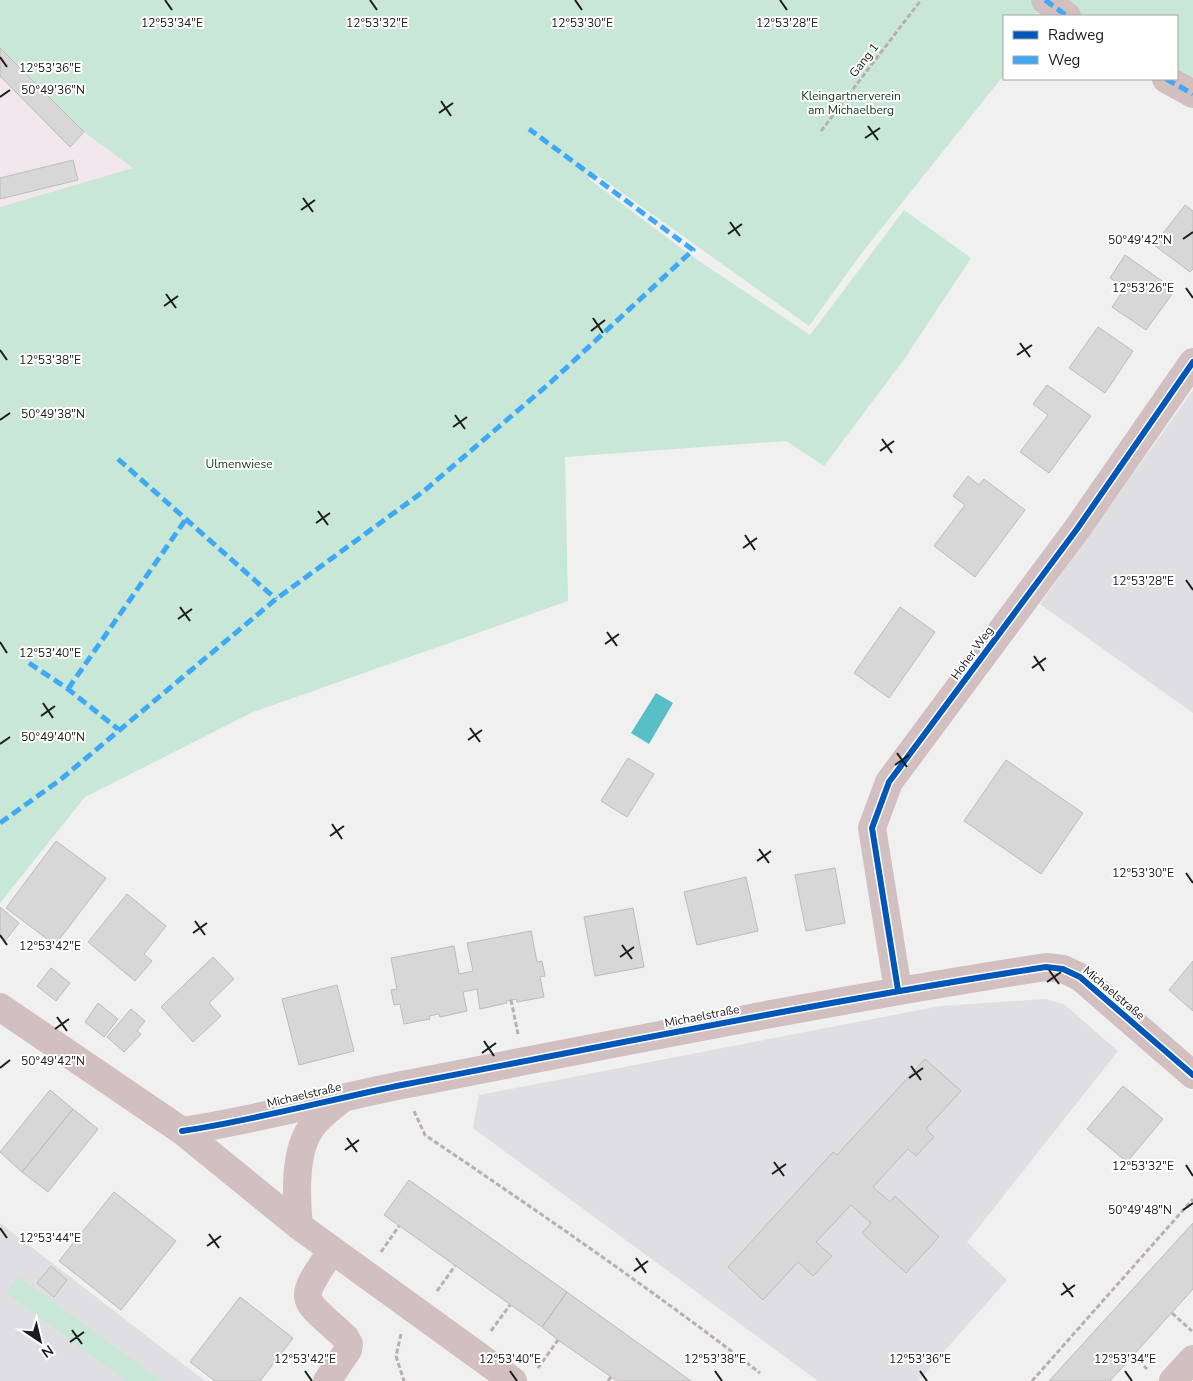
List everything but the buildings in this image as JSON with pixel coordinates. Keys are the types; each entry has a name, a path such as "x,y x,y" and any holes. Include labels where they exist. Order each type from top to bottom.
{"street":[{"path":"1045,0 1066,15"},
{"path":"1168,80 1193,94"},
{"name":"Hoher Weg","path":"898,990 872,828 888,782 1077,529 1193,362"},
{"name":"Michaelstraße","path":"182,1131 226,1124 403,1085 898,990 1046,967 1064,969 1080,977 1193,1075"},
{"path":"0,1007 182,1131 299,1226 420,1314 524,1378"},
{"name":"Michaelstraße","path":"299,1226 296,1179 310,1129 324,1113 344,1097"},
{"path":"327,1381 348,1350 349,1344 310,1305 306,1296 309,1286 332,1250"},
{"path":"1173,1381 1193,1359"}],"path":[{"path":"511,1000 524,1062"},
{"path":"403,1085 425,1135 579,1239 760,1373"},
{"path":"1032,1381 1193,1199"},
{"path":"1172,1313 1193,1332"},
{"path":"404,1381 396,1356 400,1336 420,1314"},
{"path":"524,1378 558,1340"},
{"path":"608,1381 611,1377"}],"shaded area":[{"path":"0,21 134,168 0,207"},
{"path":"1193,390 1193,713 1040,604"},
{"path":"1046,999 1065,1005 1118,1051 967,1242 1007,1280 918,1381 818,1381 473,1128 479,1095 940,1006"},
{"path":"0,1223 4,1226 205,1381 0,1381"}],"green space":[{"name":"Ulmenwiese","path":"0,0 1033,0 1041,6 1042,15 1003,15 1003,76 861,254 809,326 596,174 589,179 693,257 810,335 904,210 971,258 905,358 824,466 786,441 565,457 568,601 253,712 85,797 0,903 0,207 133,168 84,132 0,48"},
{"path":"1061,0 1193,0 1193,85 1178,78 1178,15 1081,15"},
{"path":"18,1276 162,1381 126,1381 6,1293"}],"water":[{"path":"656,693 673,703 649,744 631,733"}],"marked path":[{"path":"1045,0 1066,15"},
{"path":"1168,80 1193,94"},
{"path":"0,823 60,780 276,599 424,491 551,382 693,250 529,129"},
{"path":"118,459 276,599"},
{"path":"68,689 186,519"},
{"path":"29,663 68,689 118,729"}],"cycle path":[{"path":"898,990 872,828 889,782 1077,529 1193,362"},
{"path":"182,1131 238,1121 407,1084 726,1022 1046,967 1063,969 1080,977 1193,1075"}],"park label":[{"name":"Kleingartnerverein am Michaelberg","path":"851,103"}]}
